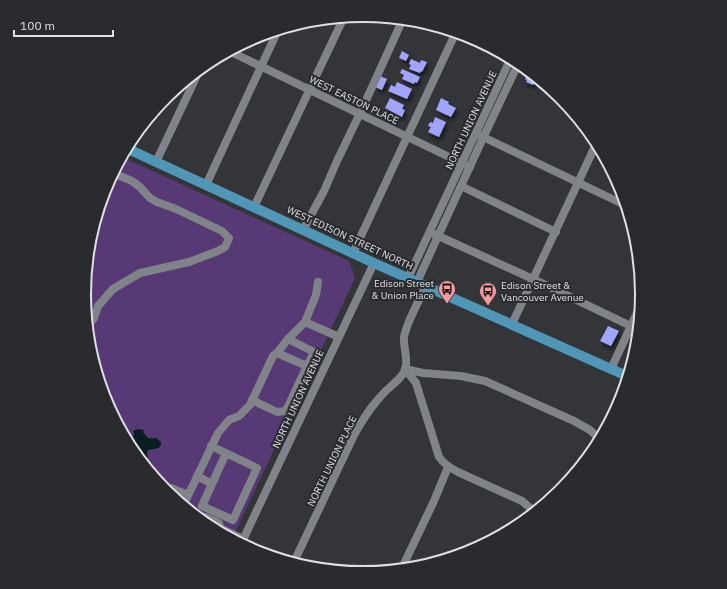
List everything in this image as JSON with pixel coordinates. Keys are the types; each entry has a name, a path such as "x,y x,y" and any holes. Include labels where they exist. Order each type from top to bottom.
{"main road":[{"name":"WEST EDISON STREET NORTH","path":"132,151 374,263 624,375"}],"street":[{"path":"254,207 341,23"},
{"path":"304,230 324,191 401,24"},
{"path":"206,185 275,36"},
{"path":"353,253 454,37"},
{"name":"WEST EASTON PLACE","path":"236,54 466,165"},
{"name":"NORTH UNION AVENUE","path":"480,136 509,64"},
{"name":"NORTH UNION AVENUE","path":"417,282 430,231 516,68"},
{"path":"156,162 194,81"},
{"path":"480,136 620,203"},
{"path":"512,324 594,149"},
{"name":"NORTH UNION AVENUE","path":"417,282 461,186 466,165"},
{"path":"92,320 98,306 113,289 140,272 189,262 218,251 225,247 229,238 222,231 176,209 157,202 150,198 140,187 118,176"},
{"path":"461,186 556,232"},
{"path":"430,231 634,327"},
{"name":"NORTH UNION AVENUE","path":"243,539 374,263"},
{"path":"186,500 218,433 229,420 239,416 250,405 273,356 305,322 316,295 318,282"},
{"path":"417,282 404,345 406,357 405,369 416,383 439,457 448,467 522,500 530,510"},
{"path":"611,369 635,318"},
{"path":"305,322 339,337"},
{"path":"252,400 277,412 286,411 314,352 288,339"},
{"path":"277,353 307,366"},
{"path":"405,369 424,373 461,376 485,381 574,421 590,430 596,436"},
{"name":"NORTH UNION PLACE","path":"296,559 361,422 368,411 387,389 402,375 405,369"},
{"path":"211,446 226,453 257,468 233,520 202,506 226,453"},
{"path":"404,564 434,501 448,467"},
{"path":"197,476 212,484"},
{"path":"173,489 188,495"},
{"path":"208,518 219,523 220,526"}],"shaded area":[{"path":"127,159 349,261 355,278 234,534 198,511 171,487 147,460 119,415 105,382 93,330 91,294 93,259 105,207 119,174"},
{"path":"138,429 144,430 143,432 148,438 156,438 161,442 159,448 148,450 147,461 132,437 134,433 133,431"}],"building":[{"path":"402,51 409,55 406,61 399,58"},
{"path":"411,59 420,63 421,60 427,62 422,72 421,71 420,73 409,69"},
{"path":"402,69 420,77 417,83 415,82 414,84 402,79 404,75 400,73"},
{"path":"380,76 387,79 382,90 375,87"},
{"path":"526,76 535,83 533,85 526,82 527,80 525,79"},
{"path":"397,82 412,89 407,99 388,91 391,85 395,87"},
{"path":"390,98 404,105 402,109 405,110 402,117 385,108"},
{"path":"441,98 456,108 451,117 436,110"},
{"path":"435,117 446,122 439,137 428,132 431,127 428,126 430,122 433,123"},
{"path":"608,326 619,331 611,346 600,341"}],"place":[{"name":"Edison Street & Union Place","path":"447,304"},
{"name":"Edison Street & Vancouver Avenue","path":"488,306"}]}
